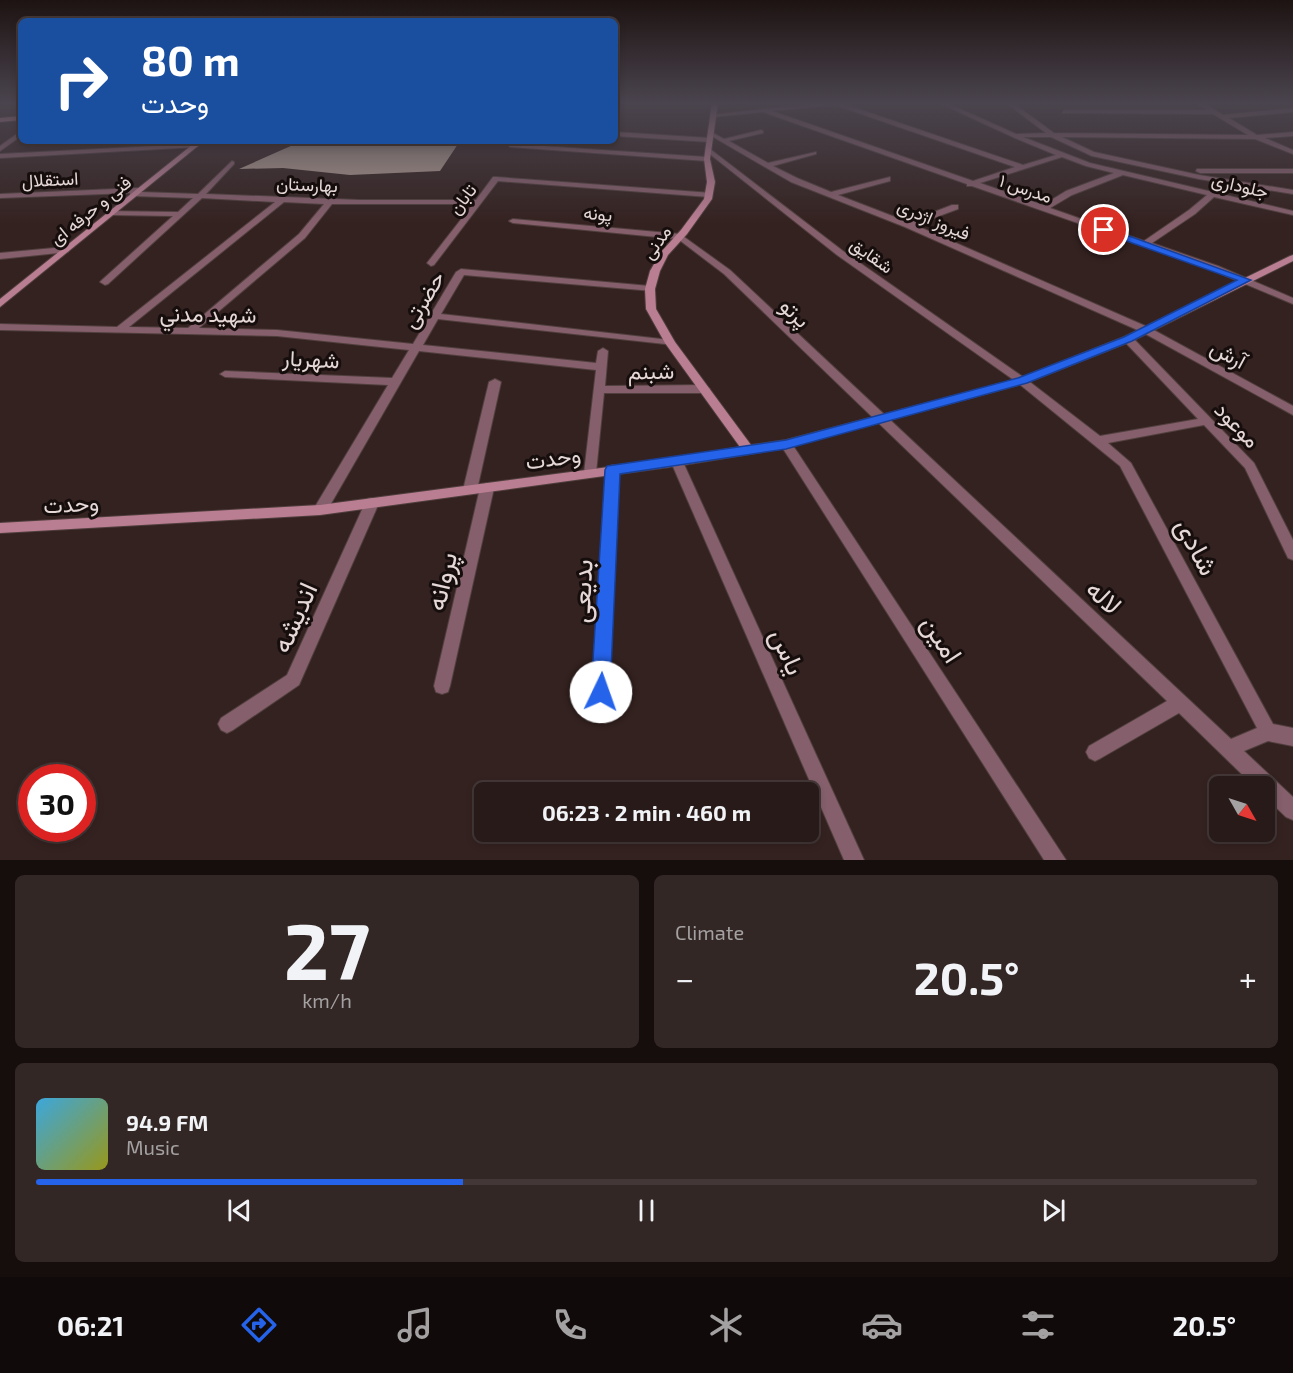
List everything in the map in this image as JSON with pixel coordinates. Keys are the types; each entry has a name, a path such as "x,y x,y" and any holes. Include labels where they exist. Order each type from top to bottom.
{"street":[{"path":"687,143 709,146"},
{"name":"فیروز اژدری","path":"709,146 717,143"},
{"name":"فیروز اژدری","path":"727,143 794,180 908,225 1146,330"},
{"name":"مدرس ۱","path":"856,143 1246,280 1293,301"},
{"path":"952,143 1021,167"},
{"name":"جلوداری","path":"1032,143 1088,165 1293,213"},
{"path":"1069,143 1092,154 1172,171 1293,192"},
{"path":"1271,143 1293,152"},
{"path":"0,156 198,144"},
{"name":"فنی و حرفه ای","path":"0,304 135,192 198,144"},
{"path":"512,146 709,146"},
{"path":"709,146 711,182 709,195"},
{"name":"شقایق","path":"709,146 840,253 1022,381"},
{"path":"767,165 814,153"},
{"path":"970,184 1062,155"},
{"path":"105,282 201,195 232,163"},
{"path":"1172,171 1293,171"},
{"path":"1042,209 1069,194 1122,173"},
{"name":"تابان","path":"431,263 496,179 709,195"},
{"path":"831,194 886,179"},
{"name":"بهارستان","path":"135,192 394,203 480,202"},
{"name":"استقلال","path":"0,196 135,192"},
{"path":"1145,244 1192,212 1213,194"},
{"name":"مدنی","path":"709,195 680,237 664,254 654,271 650,289 651,309 670,343 748,450"},
{"path":"118,331 283,198"},
{"path":"189,332 302,236 331,200"},
{"path":"908,225 955,207"},
{"path":"110,213 179,214"},
{"name":"پونه","path":"513,221 680,237"},
{"name":"پرتو","path":"680,237 727,272 881,420"},
{"path":"0,256 65,250"},
{"name":"وحدت","path":"0,528 320,510 677,462 786,444 1022,381 1128,339 1293,258"},
{"name":"حضرتی","path":"320,510 461,272 650,289"},
{"path":"434,316 670,343"},
{"name":"شهيد مدني","path":"0,327 278,333 601,367"},
{"name":"آرش","path":"1146,330 1293,411"},
{"name":"موعود","path":"1128,339 1250,466 1293,554"},
{"path":"590,473 603,351"},
{"name":"شهریار","path":"225,374 395,382"},
{"name":"شادی","path":"1022,381 1125,463 1268,732"},
{"path":"470,490 495,382"},
{"name":"شبنم","path":"598,390 704,389"},
{"name":"لاله","path":"881,420 1293,810"},
{"path":"1097,441 1206,421"},
{"name":"امین","path":"786,444 1056,860"},
{"name":"یاس","path":"677,462 854,860"},
{"name":"بدیعی","path":"599,714 612,470"},
{"name":"پروانه","path":"442,686 487,488"},
{"name":"اندیشه","path":"227,724 293,680 372,503"},
{"path":"1095,752 1180,703"},
{"path":"1229,749 1268,732 1293,737"}],"building":[{"path":"295,144 458,144 440,171 350,175 283,168 239,169"}],"route":[{"path":"601,692 612,470 786,444 1022,381 1128,339 1246,280 1104,230"}]}
